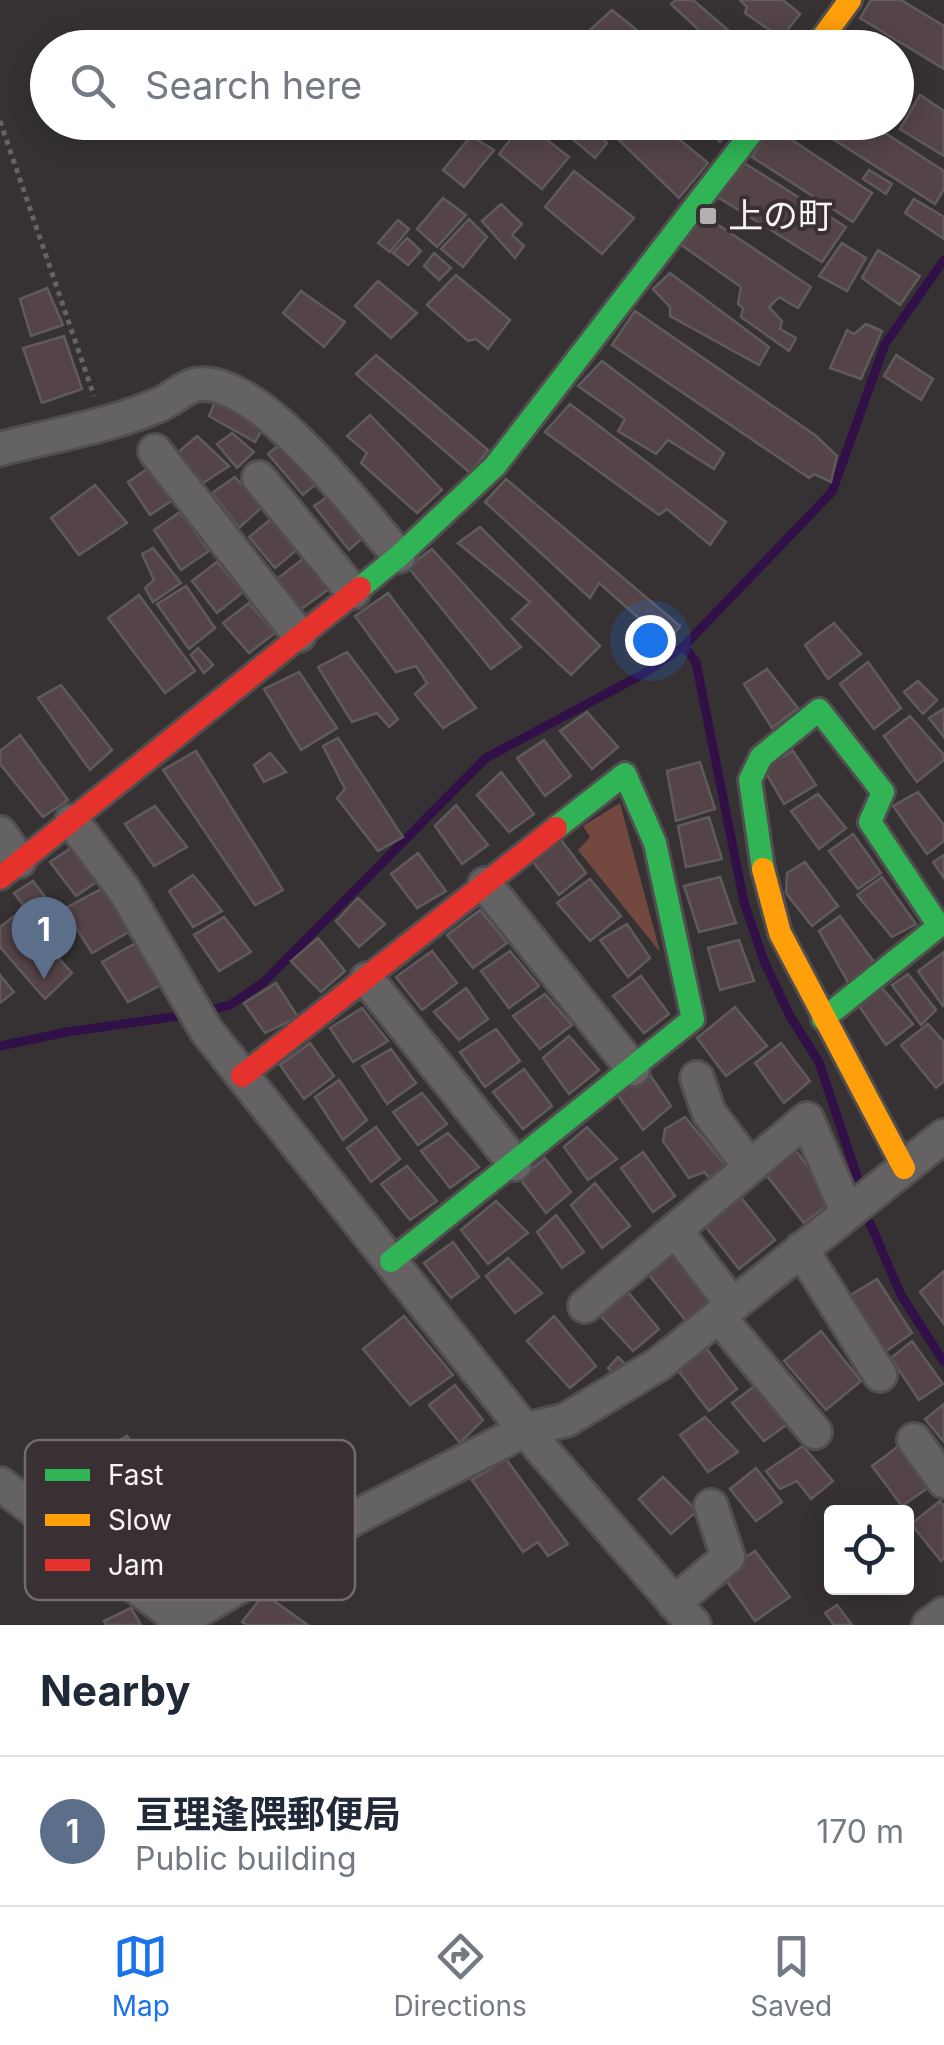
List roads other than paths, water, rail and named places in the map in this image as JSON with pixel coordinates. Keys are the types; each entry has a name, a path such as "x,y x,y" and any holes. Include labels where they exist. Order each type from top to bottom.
{"street":[{"path":"828,30 850,0"},
{"path":"0,833 10,870 399,556 495,466 746,140"},
{"path":"0,449 161,404 195,385 224,388 260,406 290,432 399,556"},
{"path":"155,451 298,635"},
{"path":"258,478 353,592"},
{"path":"824,1019 939,926 870,822 883,792 819,710 761,757 750,780 764,876 780,934 824,1019 904,1168"},
{"path":"242,1076 624,774 655,842 693,1019 391,1261"},
{"path":"72,821 124,890 206,1030 525,1430 684,1614 728,1557 711,1506"},
{"path":"484,884 633,1069"},
{"path":"367,979 514,1164"},
{"path":"696,1078 709,1113 750,1167"},
{"path":"585,1306 807,1120 847,1212"},
{"path":"355,1517 525,1430 566,1420 660,1364 944,1136"},
{"path":"675,1230 725,1310 814,1432"},
{"path":"801,1249 880,1374"},
{"path":"914,1440 944,1481"},
{"path":"0,1484 25,1503"},
{"path":"150,1600 181,1624 220,1600"},
{"path":"929,1625 944,1614"}],"waterway":[{"path":"684,646 832,492 885,344 944,260"},
{"path":"210,1010 230,1005 264,982 486,758 643,674 684,646 696,662 744,902 764,961 790,1016 819,1062 858,1179"},
{"path":"0,1046 179,1016"},
{"path":"870,1223 901,1295 944,1362"}],"place":[{"name":"上の町","path":"708,216"},
{"name":"亘理逢隈郵便局","path":"44,979"}]}
